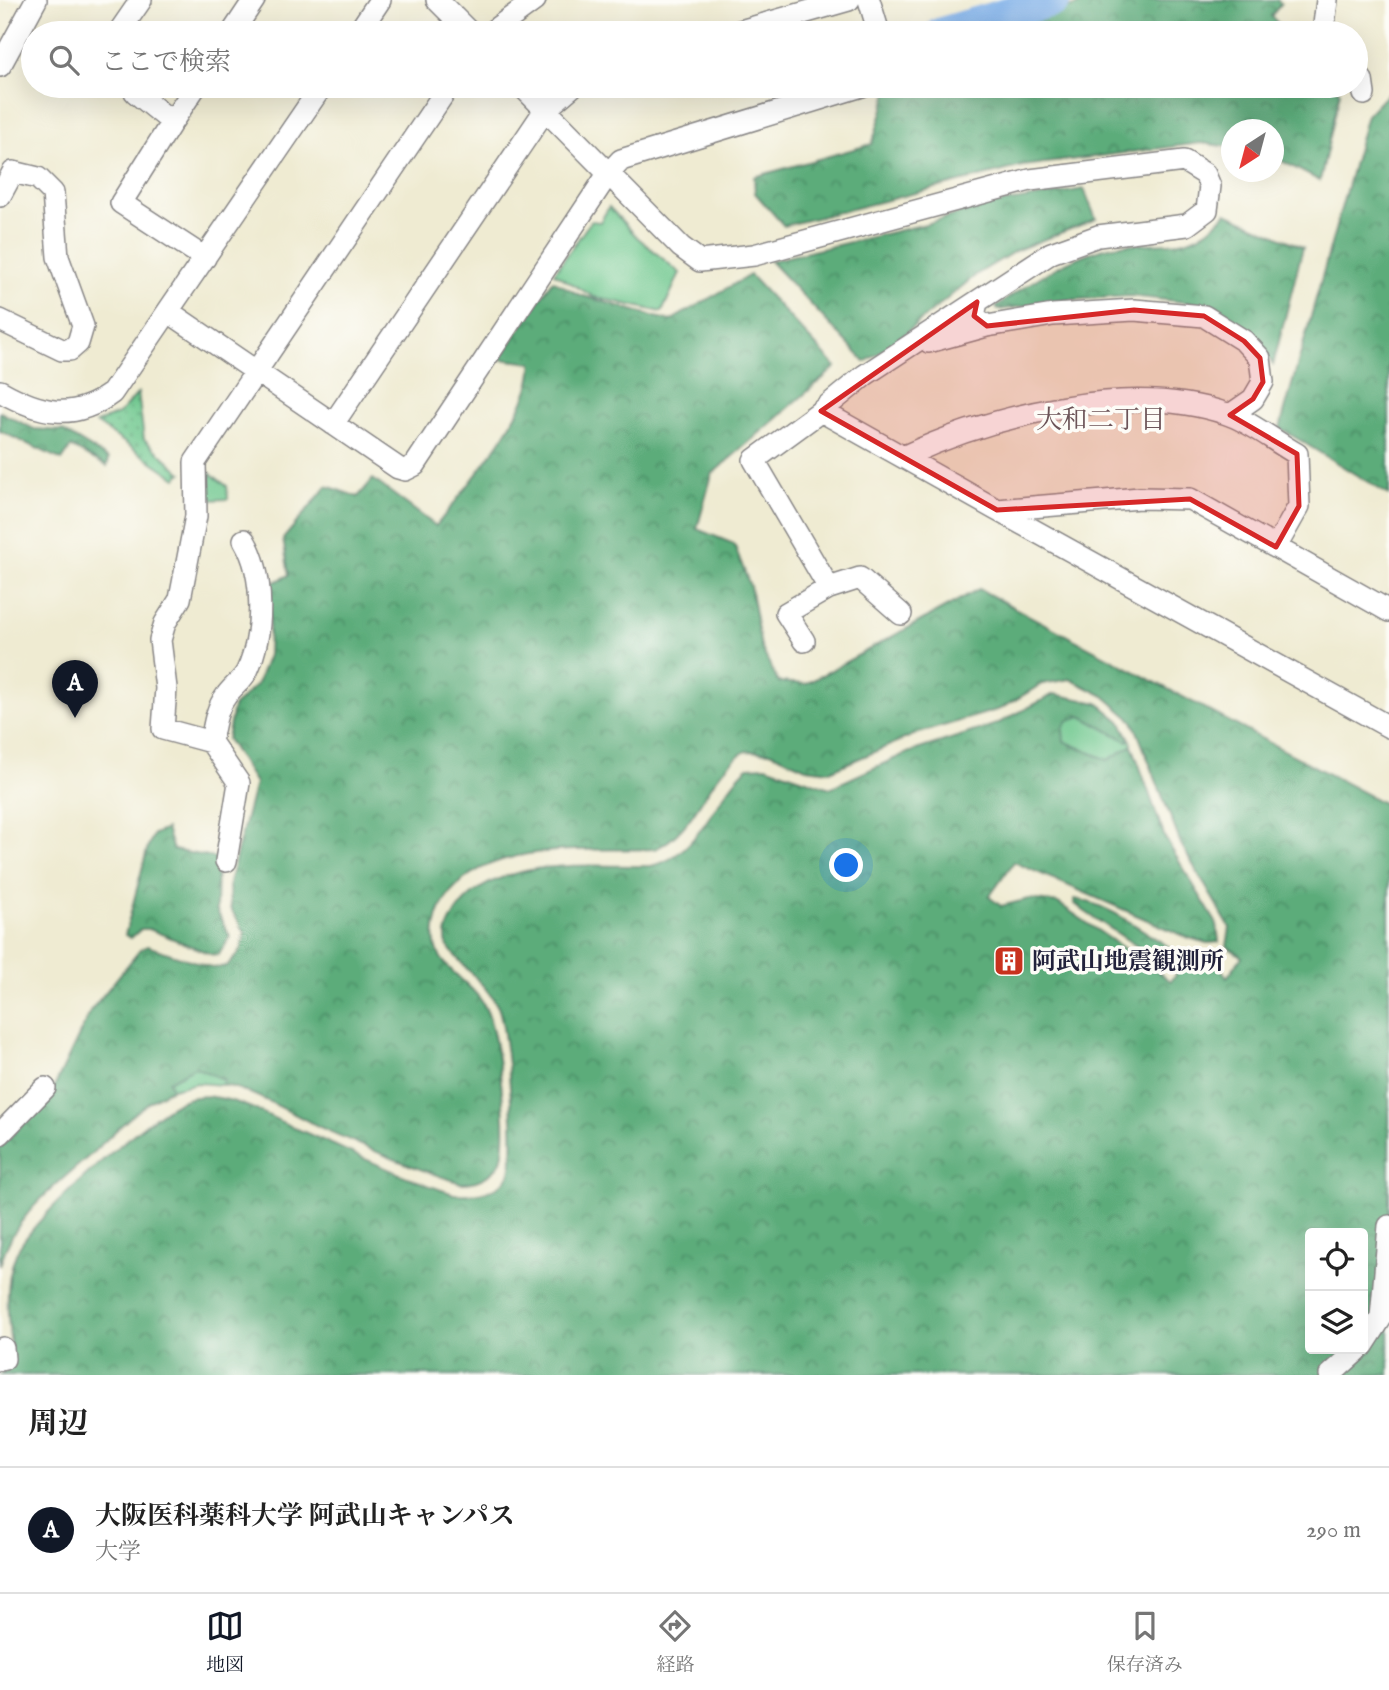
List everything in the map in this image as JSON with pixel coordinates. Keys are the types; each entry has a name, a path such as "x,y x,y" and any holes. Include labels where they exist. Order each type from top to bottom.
{"street":[{"path":"25,21 36,0"},
{"path":"127,21 141,0"},
{"path":"240,21 254,0"},
{"path":"366,21 380,0"},
{"path":"437,0 458,21"},
{"path":"506,21 535,0"},
{"path":"775,21 849,0"},
{"path":"869,0 875,21"},
{"path":"1324,21 1327,0"},
{"path":"0,66 21,28"},
{"path":"142,98 172,122"},
{"path":"188,98 121,203 205,258"},
{"path":"0,391 26,405 48,412 70,412 97,404 118,387 314,98"},
{"path":"226,861 239,783 211,741 163,729 166,688 160,640 165,623 180,599 183,587 196,516 195,462 441,98"},
{"path":"534,98 681,247 700,261 754,255 1030,180 1184,161 1205,174 1211,198 1198,220 1187,225 1098,236 1051,253 865,375 754,460 829,588"},
{"path":"333,424 545,110 559,98"},
{"path":"169,312 398,468 405,470 415,465 608,174 621,160 822,98"},
{"path":"0,196 13,172 38,178 53,193 58,257 83,326 82,335 70,350 62,350 0,320"},
{"path":"976,302 974,316 987,326"},
{"path":"894,356 947,335 1053,315 1134,310 1204,316 1244,341 1260,358 1271,380 1253,399 1230,415"},
{"path":"905,456 949,435 1049,409 1106,403 1164,402 1230,415 1297,454 1299,506 1276,547"},
{"path":"821,411 1389,727"},
{"path":"997,510 1140,498 1191,499 1389,611"},
{"path":"211,741 221,703 243,677 255,645 258,606 256,568 244,540"},
{"path":"804,641 786,613 829,588 860,579 901,614"},
{"path":"0,1134 45,1088"},
{"path":"1368,1337 1381,1318 1389,1226"},
{"path":"1330,1375 1353,1354"}],"highlighted area":[{"path":"977,302 974,316 987,326 1134,310 1204,316 1244,341 1260,358 1263,382 1253,399 1230,415 1297,454 1299,506 1276,547 1190,499 997,510 821,411"}],"green space":[{"path":"1093,0 1277,0 1281,4 1271,16 1276,21 1026,21"},
{"path":"1389,92 1389,495 1280,428 1367,115"},
{"path":"886,98 1339,98 1320,181 1284,162 1284,119 1221,119 1221,146 1201,143 1023,166 784,226 755,193 754,177 872,144"},
{"path":"1084,189 1096,219 1017,250 977,274 890,346 865,362 770,261 926,224 983,206"},
{"path":"609,207 637,237 680,273 662,312 594,297 554,273 591,221 600,222"},
{"path":"1226,213 1303,247 1273,365 1254,333 1201,304 1130,296 1067,300 998,310 996,307 1046,274 1086,254 1119,245 1182,242 1211,228"},
{"path":"750,275 836,367 712,474 697,529 734,544 750,586 761,647 778,682 806,684 979,589 1389,806 1389,1375 1,1375 13,1364 8,1309 9,1281 16,1254 26,1238 89,1172 115,1149 181,1101 204,1096 235,1102 395,1172 454,1194 484,1192 503,1183 511,1166 512,1146 505,1040 498,1007 493,998 447,945 447,930 454,915 471,895 492,882 517,873 572,866 651,866 668,860 682,851 694,838 736,779 748,767 766,766 830,788 907,753 997,724 1054,694 1098,703 1120,721 1130,739 1127,741 1078,716 1071,745 1108,760 1132,745 1165,838 1217,924 1219,942 1208,943 1189,938 1014,862 989,897 1001,906 1029,899 1058,903 1171,981 1177,973 1084,911 1074,903 1074,899 1093,903 1112,912 1188,958 1205,965 1220,967 1227,977 1242,957 1227,946 1230,928 1181,844 1133,721 1104,696 1070,679 1042,684 1000,709 916,734 830,771 806,768 770,752 746,751 721,773 682,828 670,840 655,849 568,850 507,859 480,869 458,885 441,907 435,927 436,948 446,965 481,1000 495,1040 504,1130 501,1161 489,1174 478,1180 461,1183 373,1150 236,1088 200,1082 182,1085 156,1097 132,1115 49,1191 15,1231 0,1265 0,1148 52,1092 91,1010 140,950 147,946 214,968 227,966 240,952 245,933 230,908 229,883 255,783 227,739 233,707 257,684 268,655 271,584 289,575 283,539 327,486 358,497 373,479 436,526 480,470 523,402 532,363 500,359 553,280 580,295 670,321"},
{"path":"138,393 144,439 182,473 176,478 96,423 119,414"},
{"path":"0,412 34,429 63,431 109,459 107,466 71,447 62,460 0,431"},
{"path":"206,470 227,486 228,499 208,500"},
{"path":"1081,716 1127,741 1130,739 1132,745 1108,760 1064,741 1063,729 1067,721"},
{"path":"166,829 173,850 217,858 216,909 230,937 219,954 213,955 149,929 141,929 131,938 125,935 148,846 154,834"},
{"path":"195,1067 224,1080 222,1085 197,1083 172,1089 169,1081"}],"waterway":[{"path":"982,21 1055,0"}],"place":[{"name":"大阪医科薬科大学 阿武山キャンパス","path":"75,718"},
{"name":"阿武山地震観測所","path":"1009,961"}],"district":[{"name":"大和二丁目","path":"1101,419"}]}
